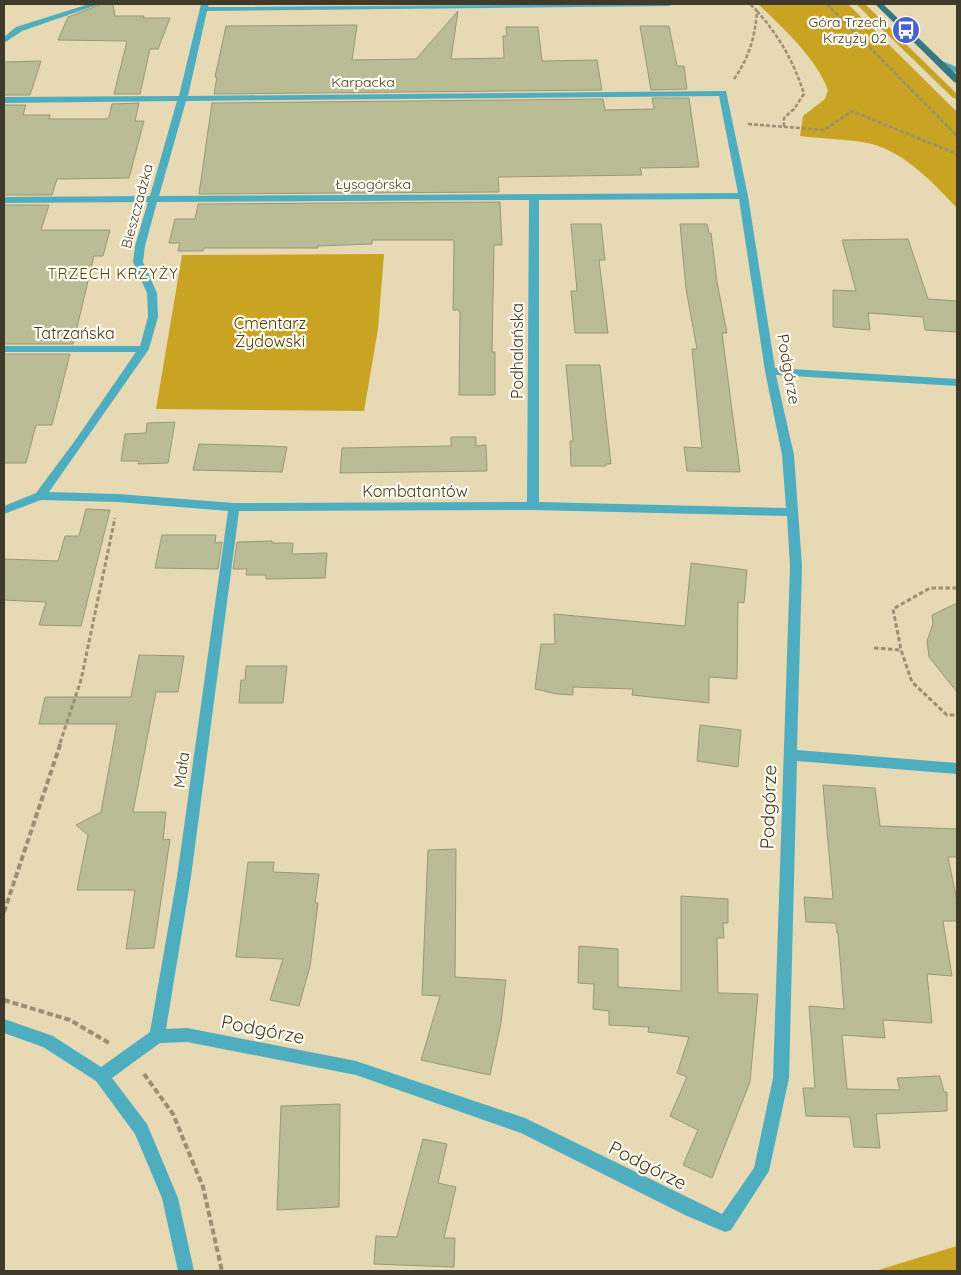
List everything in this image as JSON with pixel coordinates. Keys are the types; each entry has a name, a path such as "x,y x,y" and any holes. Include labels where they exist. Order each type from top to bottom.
{"main road":[{"path":"879,4 957,80"}],"street":[{"path":"4,41 19,29 96,4"},
{"path":"204,6 669,4"},
{"name":"Bieszczadzka","path":"40,496 78,445 144,349 153,317 152,293 138,262 140,246 183,97 204,6"},
{"path":"942,64 957,70"},
{"name":"Karpacka","path":"4,100 723,93"},
{"name":"Podgórze","path":"157,1036 187,1035 356,1068 525,1126 726,1224 761,1171 780,1078 796,566 788,455 770,371 743,196 723,93"},
{"name":"Podhalańska","path":"533,506 534,196"},
{"name":"Łysogórska","path":"4,200 743,196"},
{"name":"Tatrzańska","path":"4,349 144,349"},
{"path":"770,371 957,382"},
{"path":"4,510 40,496"},
{"name":"Kombatantów","path":"40,496 118,498 234,507 533,506 791,512"},
{"name":"Mała","path":"157,1036 184,876 234,507"},
{"name":"Podgórze","path":"790,755 957,769"},
{"path":"4,1026 48,1041 101,1076 141,1129 170,1198 186,1271"},
{"path":"101,1076 157,1036"}],"path":[{"path":"750,4 775,31 798,70 804,94 794,110 784,118 784,127"},
{"path":"827,4 957,136"},
{"path":"723,93 747,61 756,34 757,11"},
{"path":"730,122 824,130 852,110 957,154"},
{"path":"4,912 81,680 118,498"},
{"path":"957,588 930,588 893,609 901,650 912,682 947,715 957,715"},
{"path":"874,648 901,650"}],"green space":[{"path":"758,4 848,4 957,112 957,208 919,170 884,148 863,142 800,136 803,116 825,99 828,90 823,78 807,55 788,33"},
{"path":"856,4 865,4 957,94 957,99 953,98"},
{"name":"Cmentarz Żydowski","path":"384,254 378,329 364,411 156,409 182,255"},
{"path":"957,1246 957,1271 875,1271"}],"building":[{"path":"102,4 113,4 115,16 170,18 158,49 150,49 140,94 114,94 127,41 58,40 68,17"},
{"path":"458,11 451,59 504,58 503,36 507,36 506,27 538,27 542,61 597,60 602,90 214,94 217,77 215,77 226,26 357,25 352,60 416,59"},
{"path":"640,26 669,26 677,66 684,66 687,89 651,90"},
{"path":"41,61 30,95 4,95 4,62"},
{"path":"652,98 689,98 699,167 640,168 642,175 498,177 499,192 199,194 212,103 603,99 605,110 654,109"},
{"path":"139,103 135,121 144,121 129,178 57,179 52,195 4,195 4,105 26,105 23,115 50,115 49,119 106,119 109,117 112,104"},
{"path":"500,202 502,245 494,245 492,352 495,352 495,395 459,395 460,315 459,310 453,310 454,240 372,240 372,244 318,246 318,248 204,248 203,251 178,251 180,243 169,243 175,219 195,219 198,204"},
{"path":"4,205 49,205 41,230 110,230 103,256 94,256 73,344 4,344"},
{"path":"571,224 601,224 605,260 599,260 608,333 575,333 571,291 577,291"},
{"path":"680,224 707,224 709,233 711,233 717,282 727,333 722,333 740,472 687,471 684,447 702,448 692,349 697,349 686,289"},
{"path":"908,239 928,299 957,301 957,332 925,330 923,317 868,313 870,330 833,327 833,290 856,291 842,240"},
{"path":"4,354 70,354 52,425 36,425 26,463 4,463"},
{"path":"566,365 600,365 611,464 606,464 606,466 571,466 570,441 573,441"},
{"path":"175,422 168,463 138,464 139,461 121,461 125,434 146,433 147,423"},
{"path":"451,437 476,437 476,446 486,445 487,471 340,473 342,448 451,446"},
{"path":"199,444 287,447 282,472 193,470"},
{"path":"86,509 110,510 81,626 39,625 46,602 4,600 4,559 58,561 65,536 79,536"},
{"path":"162,535 216,535 215,543 222,542 218,569 155,568"},
{"path":"272,541 272,543 293,543 292,554 327,553 325,578 266,579 266,575 246,575 247,569 233,569 237,542"},
{"path":"691,563 747,570 744,603 738,602 737,679 709,677 709,703 632,695 633,689 573,687 573,695 557,694 535,689 541,644 555,644 554,614 685,626"},
{"path":"957,603 957,692 929,657 927,641 933,624 932,615"},
{"path":"139,655 184,656 178,692 156,692 133,812 166,812 163,840 170,839 154,948 126,949 135,890 77,890 88,835 76,825 101,812 117,724 39,724 45,697 131,697"},
{"path":"246,666 287,666 283,703 239,703 241,680 245,680"},
{"path":"700,725 741,730 738,767 697,761"},
{"path":"823,785 875,788 880,826 957,829 957,857 948,857 957,901 957,921 943,921 952,976 927,974 932,1023 883,1020 885,1038 842,1035 847,1089 900,1090 897,1078 940,1076 944,1092 947,1092 947,1111 876,1114 880,1148 854,1147 850,1117 806,1116 803,1088 815,1088 809,1006 844,1009 836,923 806,922 804,897 833,899"},
{"path":"456,849 455,977 506,980 501,1023 490,1075 421,1060 440,996 422,995 428,850"},
{"path":"248,862 274,862 273,872 319,874 315,903 318,903 310,966 299,1006 270,1000 283,959 236,957"},
{"path":"681,896 728,899 728,923 723,923 724,938 717,938 718,993 758,994 750,1082 712,1178 683,1165 698,1130 670,1116 687,1077 677,1073 689,1037 648,1032 649,1027 609,1025 609,1011 593,1009 594,984 578,983 579,946 618,949 618,987 681,991"},
{"path":"340,1104 339,1207 277,1210 281,1106"},
{"path":"423,1139 447,1144 438,1183 456,1187 444,1238 455,1238 454,1267 374,1264 376,1236 397,1237"}],"place":[{"name":"Góra Trzech Krzyży 02","path":"906,30"}],"district":[{"name":"TRZECH KRZYŻY","path":"113,273"}]}
